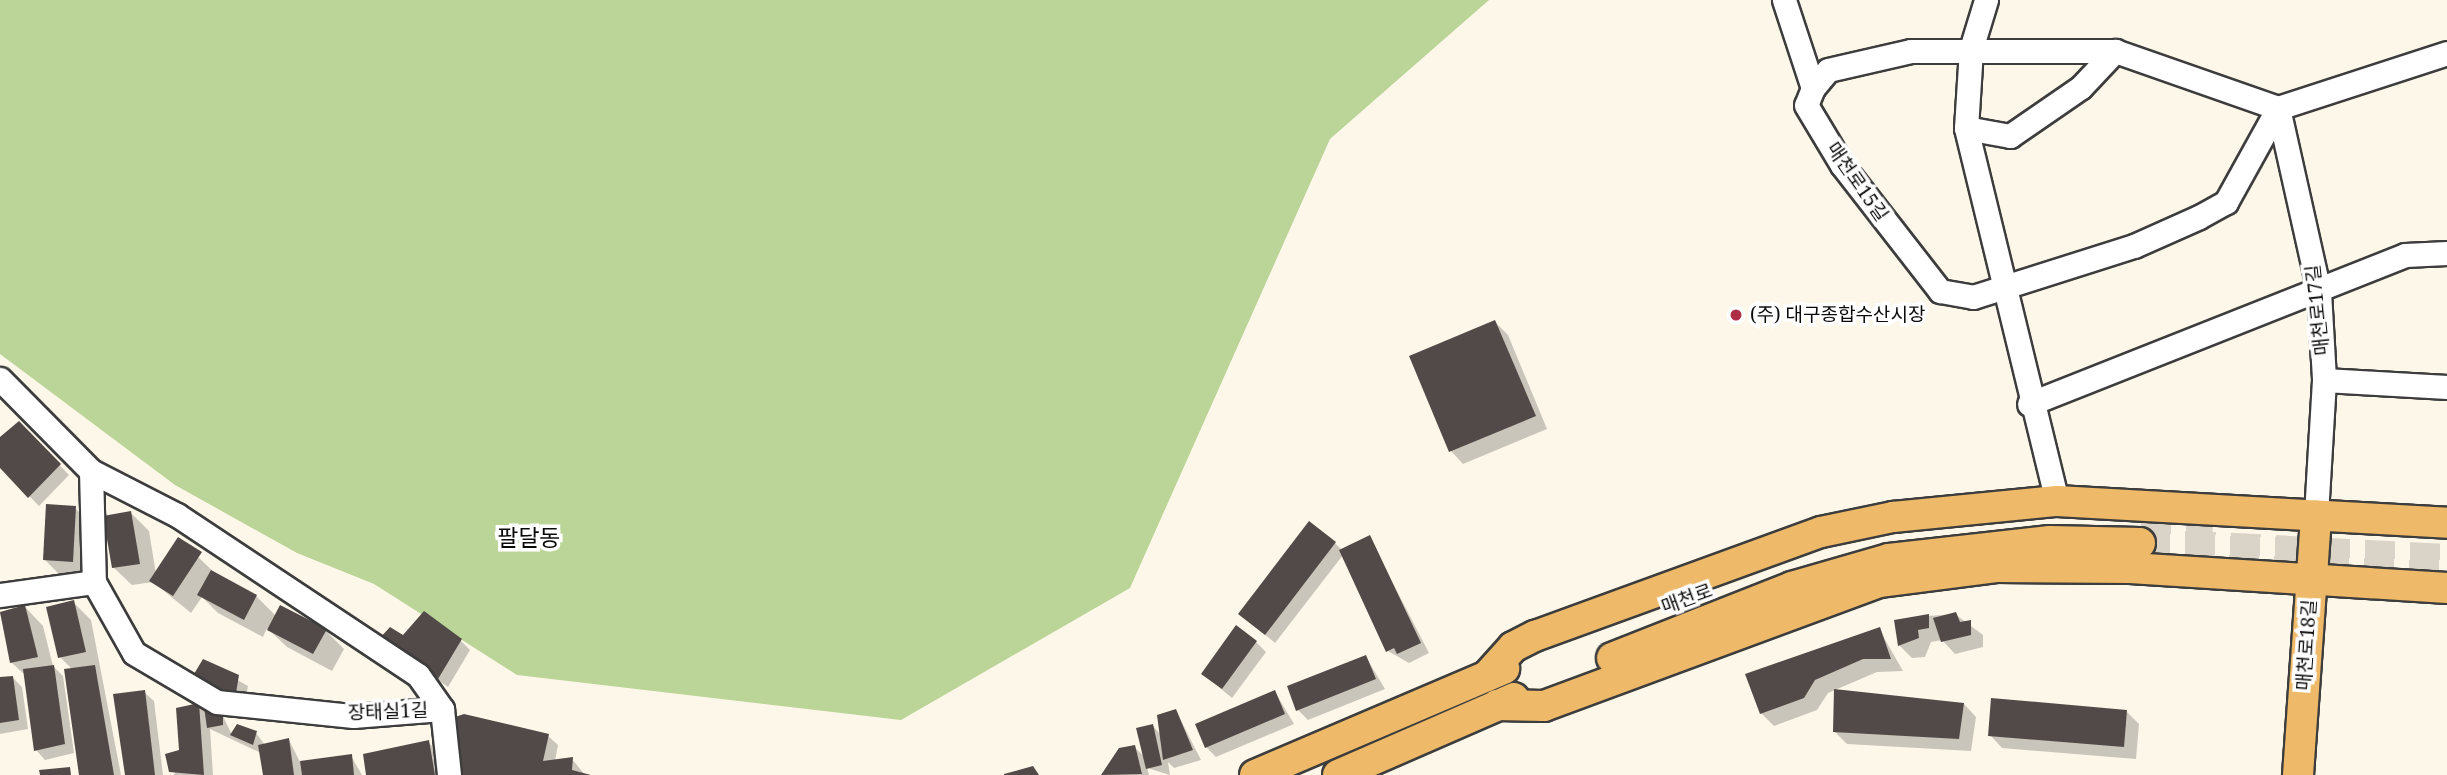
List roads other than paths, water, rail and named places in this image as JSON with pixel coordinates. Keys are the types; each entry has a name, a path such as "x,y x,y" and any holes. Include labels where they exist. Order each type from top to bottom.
{"main road":[{"path":"1487,676 1513,648 1535,636 1821,532 1981,505 2057,501 2447,523"},
{"name":"매천로18길","path":"2298,775 2316,516"},
{"name":"매천로","path":"1255,775 1487,676 1698,594 1886,534 2000,519 2140,533 1889,559 1792,587 1497,705 1338,775"},
{"path":"1497,705 1544,706 1879,582 1996,567 2312,578 2447,588"}],"street":[{"name":"매천로15길","path":"1784,0 1813,88 1806,105 1842,165 1940,291 1973,297 2004,288 2134,246 2226,202 2278,108"},
{"path":"1986,0 1971,48 1966,128 2029,404 2057,501"},
{"path":"1813,88 1828,70 1911,51 1971,48 2115,51 2278,108 2447,53"},
{"path":"1966,128 2010,136 2081,87 2115,51"},
{"name":"매천로17길","path":"2278,108 2319,292 2324,380 2316,516"},
{"path":"2029,404 2319,292 2405,255 2447,253"},
{"name":"장태실1길","path":"0,380 91,471 177,515 345,625 376,652 418,675 442,709"},
{"path":"2324,380 2447,387"},
{"path":"0,595 94,582 91,471"},
{"name":"장태실1길","path":"94,582 134,653 217,702 353,716 442,709"},
{"path":"442,709 449,775"}],"tunnel":[{"path":"2141,522 2213,527"},
{"path":"2140,543 2447,559"}],"place":[{"name":"(주) 대구종합수산시장","path":"1736,315"}],"district":[{"name":"팔달동","path":"529,537"}]}
